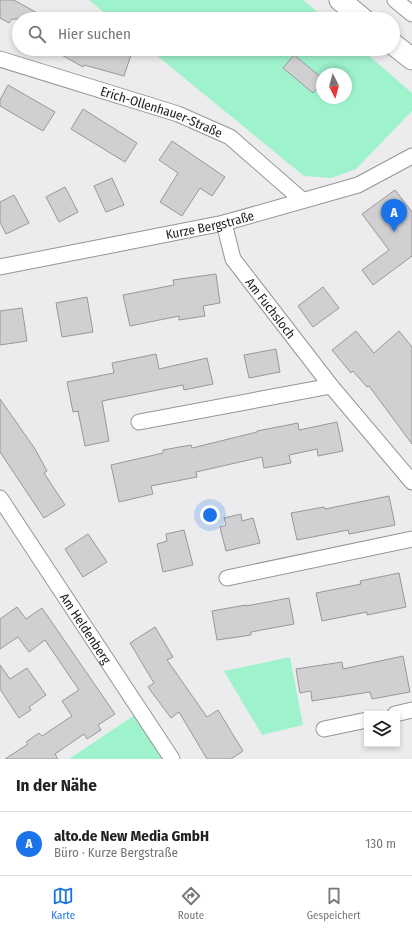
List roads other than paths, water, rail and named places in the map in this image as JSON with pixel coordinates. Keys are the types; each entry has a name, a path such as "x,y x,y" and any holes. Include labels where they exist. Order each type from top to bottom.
{"street":[{"path":"340,0 355,12"},
{"path":"395,0 412,14"},
{"path":"400,50 412,59"},
{"name":"Erich-Ollenhauer-Straße","path":"0,59 178,114 230,137 302,200"},
{"name":"Kurze Bergstraße","path":"0,267 224,223 358,185 410,160"},
{"name":"Am Fuchsloch","path":"224,223 233,259 331,386 412,482"},
{"path":"139,422 331,386"},
{"name":"Am Heldenberg","path":"0,498 172,759"},
{"path":"227,578 412,540"},
{"path":"400,713 412,710"},
{"path":"324,729 364,721"}],"place":[{"name":"alto.de New Media GmbH","path":"394,232"}]}
